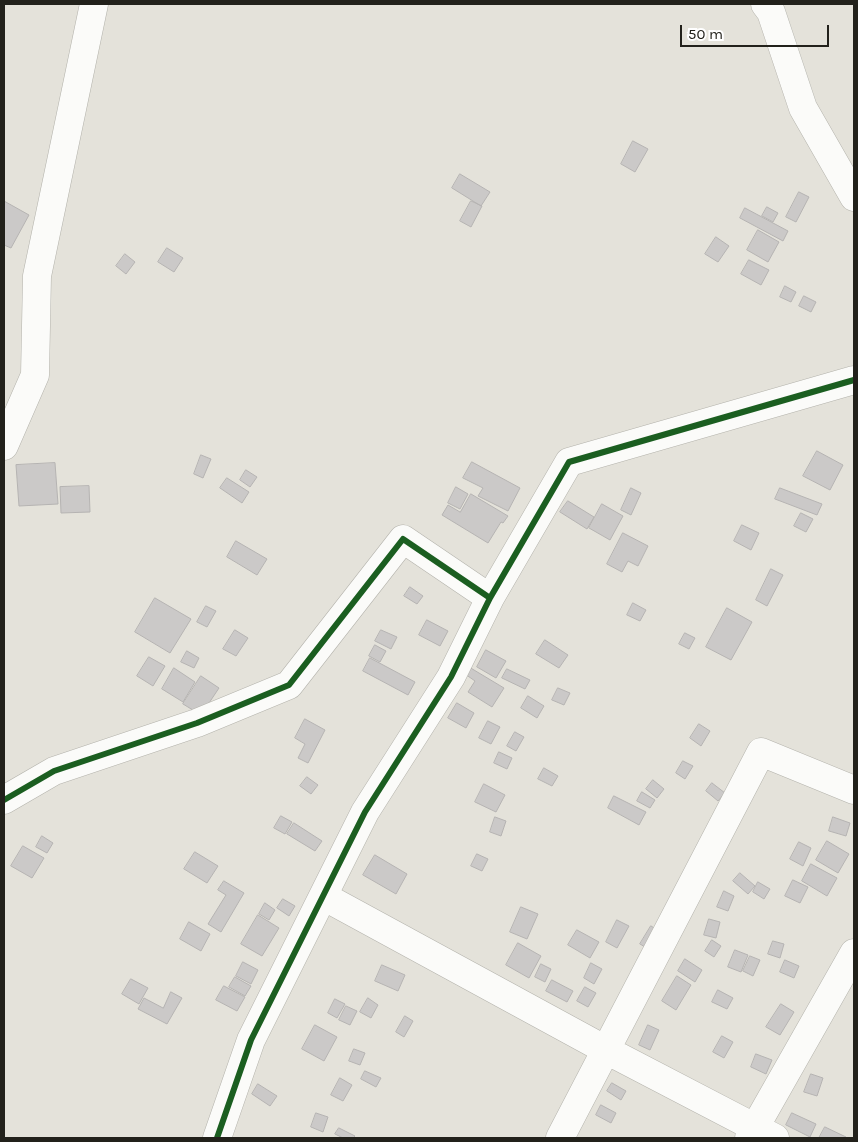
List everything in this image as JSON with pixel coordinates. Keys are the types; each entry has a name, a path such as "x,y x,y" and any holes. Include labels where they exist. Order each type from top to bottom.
{"street":[{"path":"4,446 35,375 37,276 94,4"},
{"path":"765,4 771,12 803,108 854,197"},
{"path":"217,1138 251,1040 365,812 451,677 490,598 569,462 854,380"},
{"path":"4,800 54,771 197,723 289,686 403,539 490,598"},
{"path":"560,1138 761,752 854,790"},
{"path":"323,896 760,1135 854,952"}],"building":[{"path":"633,141 648,149 635,172 621,164"},
{"path":"460,174 490,192 481,206 452,188"},
{"path":"799,192 809,197 796,222 786,217"},
{"path":"4,201 29,215 11,248 4,245"},
{"path":"471,201 482,206 471,227 460,221"},
{"path":"767,207 778,213 773,222 762,216"},
{"path":"745,208 788,231 783,241 740,218"},
{"path":"758,230 779,242 768,262 747,250"},
{"path":"716,237 729,246 718,262 705,254"},
{"path":"167,248 183,258 174,272 158,262"},
{"path":"125,254 135,262 126,274 116,266"},
{"path":"749,260 769,270 761,285 741,274"},
{"path":"785,286 796,292 791,302 780,297"},
{"path":"804,296 816,302 811,312 799,306"},
{"path":"817,451 843,465 830,490 803,476"},
{"path":"201,455 211,459 203,478 194,474"},
{"path":"472,462 520,488 508,511 478,496 483,488 463,478"},
{"path":"55,463 58,504 19,506 16,465"},
{"path":"246,470 257,477 250,487 240,480"},
{"path":"227,478 249,492 242,503 220,488"},
{"path":"89,486 90,512 61,513 60,487"},
{"path":"456,487 468,494 460,509 448,503"},
{"path":"631,488 641,493 631,515 621,510"},
{"path":"780,488 822,504 817,515 775,499"},
{"path":"471,494 508,516 503,523 501,522 488,543 442,515 448,505 460,512"},
{"path":"568,501 594,517 587,529 560,512"},
{"path":"602,504 623,516 610,540 589,528"},
{"path":"801,513 813,519 806,532 794,526"},
{"path":"742,525 759,533 751,550 734,541"},
{"path":"623,533 648,546 638,566 628,561 622,572 607,564"},
{"path":"236,541 267,559 257,575 227,557"},
{"path":"771,569 783,575 767,606 756,600"},
{"path":"410,587 423,596 417,604 404,596"},
{"path":"155,598 191,619 170,653 135,632"},
{"path":"633,603 646,610 640,621 627,615"},
{"path":"206,606 216,611 207,627 197,622"},
{"path":"727,608 752,622 731,660 706,647"},
{"path":"427,620 448,631 440,646 419,635"},
{"path":"235,630 248,638 236,656 223,649"},
{"path":"381,630 397,637 391,649 375,641"},
{"path":"685,633 695,638 689,649 679,644"},
{"path":"545,640 568,655 559,668 536,654"},
{"path":"375,645 386,651 380,662 369,656"},
{"path":"486,650 506,661 496,678 477,667"},
{"path":"187,651 199,658 194,668 181,662"},
{"path":"149,657 165,666 153,686 137,676"},
{"path":"370,658 415,682 408,695 363,671"},
{"path":"469,667 504,688 492,707 468,692 475,681 465,674"},
{"path":"174,668 195,682 183,702 162,689"},
{"path":"507,669 530,680 525,689 502,678"},
{"path":"201,676 219,688 201,715 183,704"},
{"path":"558,688 570,693 564,705 552,700"},
{"path":"528,696 544,706 537,718 521,708"},
{"path":"457,703 474,713 466,728 448,718"},
{"path":"305,719 325,730 308,763 298,758 305,744 295,738"},
{"path":"488,721 500,727 491,744 479,738"},
{"path":"699,724 710,731 701,746 690,738"},
{"path":"515,732 524,737 516,751 507,746"},
{"path":"499,752 512,758 507,769 494,763"},
{"path":"683,761 693,766 685,779 676,773"},
{"path":"544,768 558,776 552,786 538,779"},
{"path":"307,777 318,785 311,794 300,786"},
{"path":"653,780 664,789 657,798 646,789"},
{"path":"712,783 725,793 718,801 706,791"},
{"path":"484,784 505,795 496,812 475,802"},
{"path":"642,792 655,800 650,808 637,801"},
{"path":"614,796 646,812 639,825 608,808"},
{"path":"281,816 292,822 285,834 274,828"},
{"path":"495,817 506,821 501,836 490,832"},
{"path":"833,817 850,823 846,836 829,831"},
{"path":"294,823 322,841 315,851 287,834"},
{"path":"42,836 53,843 47,853 36,847"},
{"path":"827,841 849,854 838,873 816,860"},
{"path":"799,842 811,848 803,866 790,859"},
{"path":"23,846 44,858 32,878 11,866"},
{"path":"195,852 218,866 207,883 184,869"},
{"path":"477,854 488,859 482,871 471,866"},
{"path":"375,855 407,874 396,894 363,875"},
{"path":"811,864 837,878 827,896 802,881"},
{"path":"740,873 755,886 748,894 733,881"},
{"path":"793,880 808,887 800,903 785,896"},
{"path":"224,881 244,893 221,932 208,924 226,895 218,890"},
{"path":"758,882 770,889 764,899 753,892"},
{"path":"724,891 734,896 728,911 717,907"},
{"path":"283,899 295,906 289,916 277,908"},
{"path":"265,903 275,910 269,920 259,914"},
{"path":"521,907 538,914 527,939 510,932"},
{"path":"258,915 279,928 262,956 241,944"},
{"path":"709,919 720,922 716,938 704,935"},
{"path":"617,920 629,926 617,948 606,942"},
{"path":"189,922 210,934 201,951 180,939"},
{"path":"651,926 661,932 650,950 640,944"},
{"path":"577,930 599,942 590,958 568,945"},
{"path":"712,940 721,946 714,957 705,951"},
{"path":"773,941 784,944 780,958 768,954"},
{"path":"518,943 541,956 529,978 506,965"},
{"path":"735,950 748,955 741,972 728,967"},
{"path":"750,956 760,960 753,976 743,971"},
{"path":"685,959 702,970 695,982 678,971"},
{"path":"785,960 799,966 794,978 780,972"},
{"path":"243,962 258,970 251,984 236,976"},
{"path":"591,963 602,969 594,984 584,978"},
{"path":"541,964 551,969 545,982 535,977"},
{"path":"382,965 405,975 398,991 375,981"},
{"path":"677,976 691,985 676,1010 662,1001"},
{"path":"235,977 251,986 245,996 229,987"},
{"path":"131,979 148,988 139,1004 122,994"},
{"path":"552,980 573,991 567,1002 546,991"},
{"path":"224,986 245,997 237,1011 216,1000"},
{"path":"585,987 596,993 588,1007 577,1001"},
{"path":"718,990 733,998 727,1009 712,1002"},
{"path":"171,992 182,998 167,1024 138,1009 144,998 163,1008"},
{"path":"368,998 378,1005 371,1018 360,1012"},
{"path":"335,999 345,1004 337,1018 328,1013"},
{"path":"781,1004 794,1012 780,1035 766,1027"},
{"path":"346,1006 357,1011 350,1025 339,1020"},
{"path":"405,1016 413,1021 404,1037 396,1032"},
{"path":"315,1025 337,1037 324,1061 302,1049"},
{"path":"648,1025 659,1030 650,1050 639,1045"},
{"path":"722,1036 733,1042 724,1058 713,1052"},
{"path":"354,1049 365,1053 360,1065 349,1061"},
{"path":"756,1054 772,1060 766,1074 751,1067"},
{"path":"365,1071 381,1078 376,1087 361,1079"},
{"path":"811,1074 823,1078 817,1096 804,1092"},
{"path":"340,1078 352,1085 343,1101 331,1095"},
{"path":"612,1083 626,1091 621,1100 607,1091"},
{"path":"258,1084 277,1096 270,1106 252,1094"},
{"path":"601,1105 616,1113 611,1123 596,1115"},
{"path":"316,1113 328,1117 323,1132 311,1127"},
{"path":"792,1113 816,1124 810,1137 786,1125"},
{"path":"825,1127 846,1137 819,1138"},
{"path":"339,1128 355,1136 353,1138 343,1138 335,1134"}],"cycle path":[{"path":"217,1138 251,1040 365,812 451,677 490,598 569,462 854,380"},
{"path":"4,800 54,771 197,723 289,685 403,539 490,598"}]}
